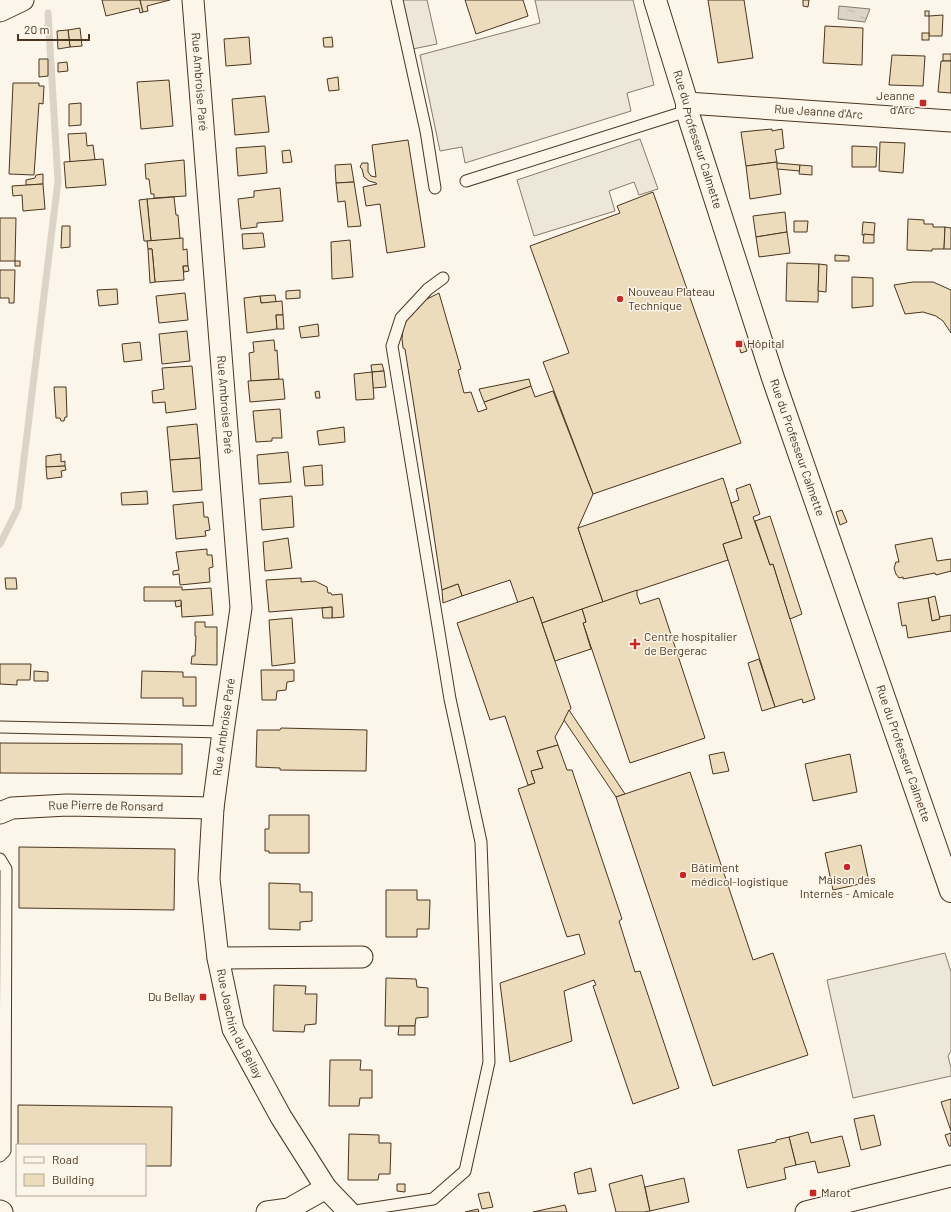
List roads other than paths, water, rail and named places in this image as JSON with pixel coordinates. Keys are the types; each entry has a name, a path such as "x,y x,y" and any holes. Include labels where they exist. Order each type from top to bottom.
{"main road":[{"name":"Rue du Professeur Calmette","path":"655,0 687,107 773,378 951,890"}],"street":[{"path":"0,11 23,0"},
{"name":"Rue Ambroise Paré","path":"193,0 241,608 213,808"},
{"name":"Rue Jeanne d'Arc","path":"687,107 951,121"},
{"name":"Rue Pierre de Ronsard","path":"0,813 12,808 67,805 213,808"},
{"name":"Rue Joachim du Bellay","path":"213,808 209,879 218,958 233,1029 281,1117 326,1188 349,1212"},
{"path":"218,958 362,957"},
{"path":"806,1212 951,1176"},
{"path":"267,1212 289,1209 326,1188"}],"lane":[{"path":"397,0 426,131 435,188"},
{"path":"466,181 687,107"},
{"path":"349,1212 433,1199 465,1171 489,1062 481,842 450,699 392,346 401,318 428,289 443,278"},
{"path":"0,727 223,732"},
{"path":"0,859 6,869 5,1151 0,1156"}],"water":[{"path":"839,6 870,9 865,22 838,19"}],"waterway":[{"path":"0,544 18,508 58,181 48,13"}],"place":[{"name":"Jeanne d'Arc","path":"923,103"},
{"name":"Nouveau Plateau Technique","path":"620,299"},
{"name":"Hôpital","path":"739,344"},
{"name":"Centre hospitalier de Bergerac","path":"635,644"},
{"name":"Maison des Internes - Amicale","path":"847,867"},
{"name":"Bâtiment médicol-logistique","path":"683,875"},
{"name":"Du Bellay","path":"203,997"},
{"name":"Marot","path":"813,1193"}]}
